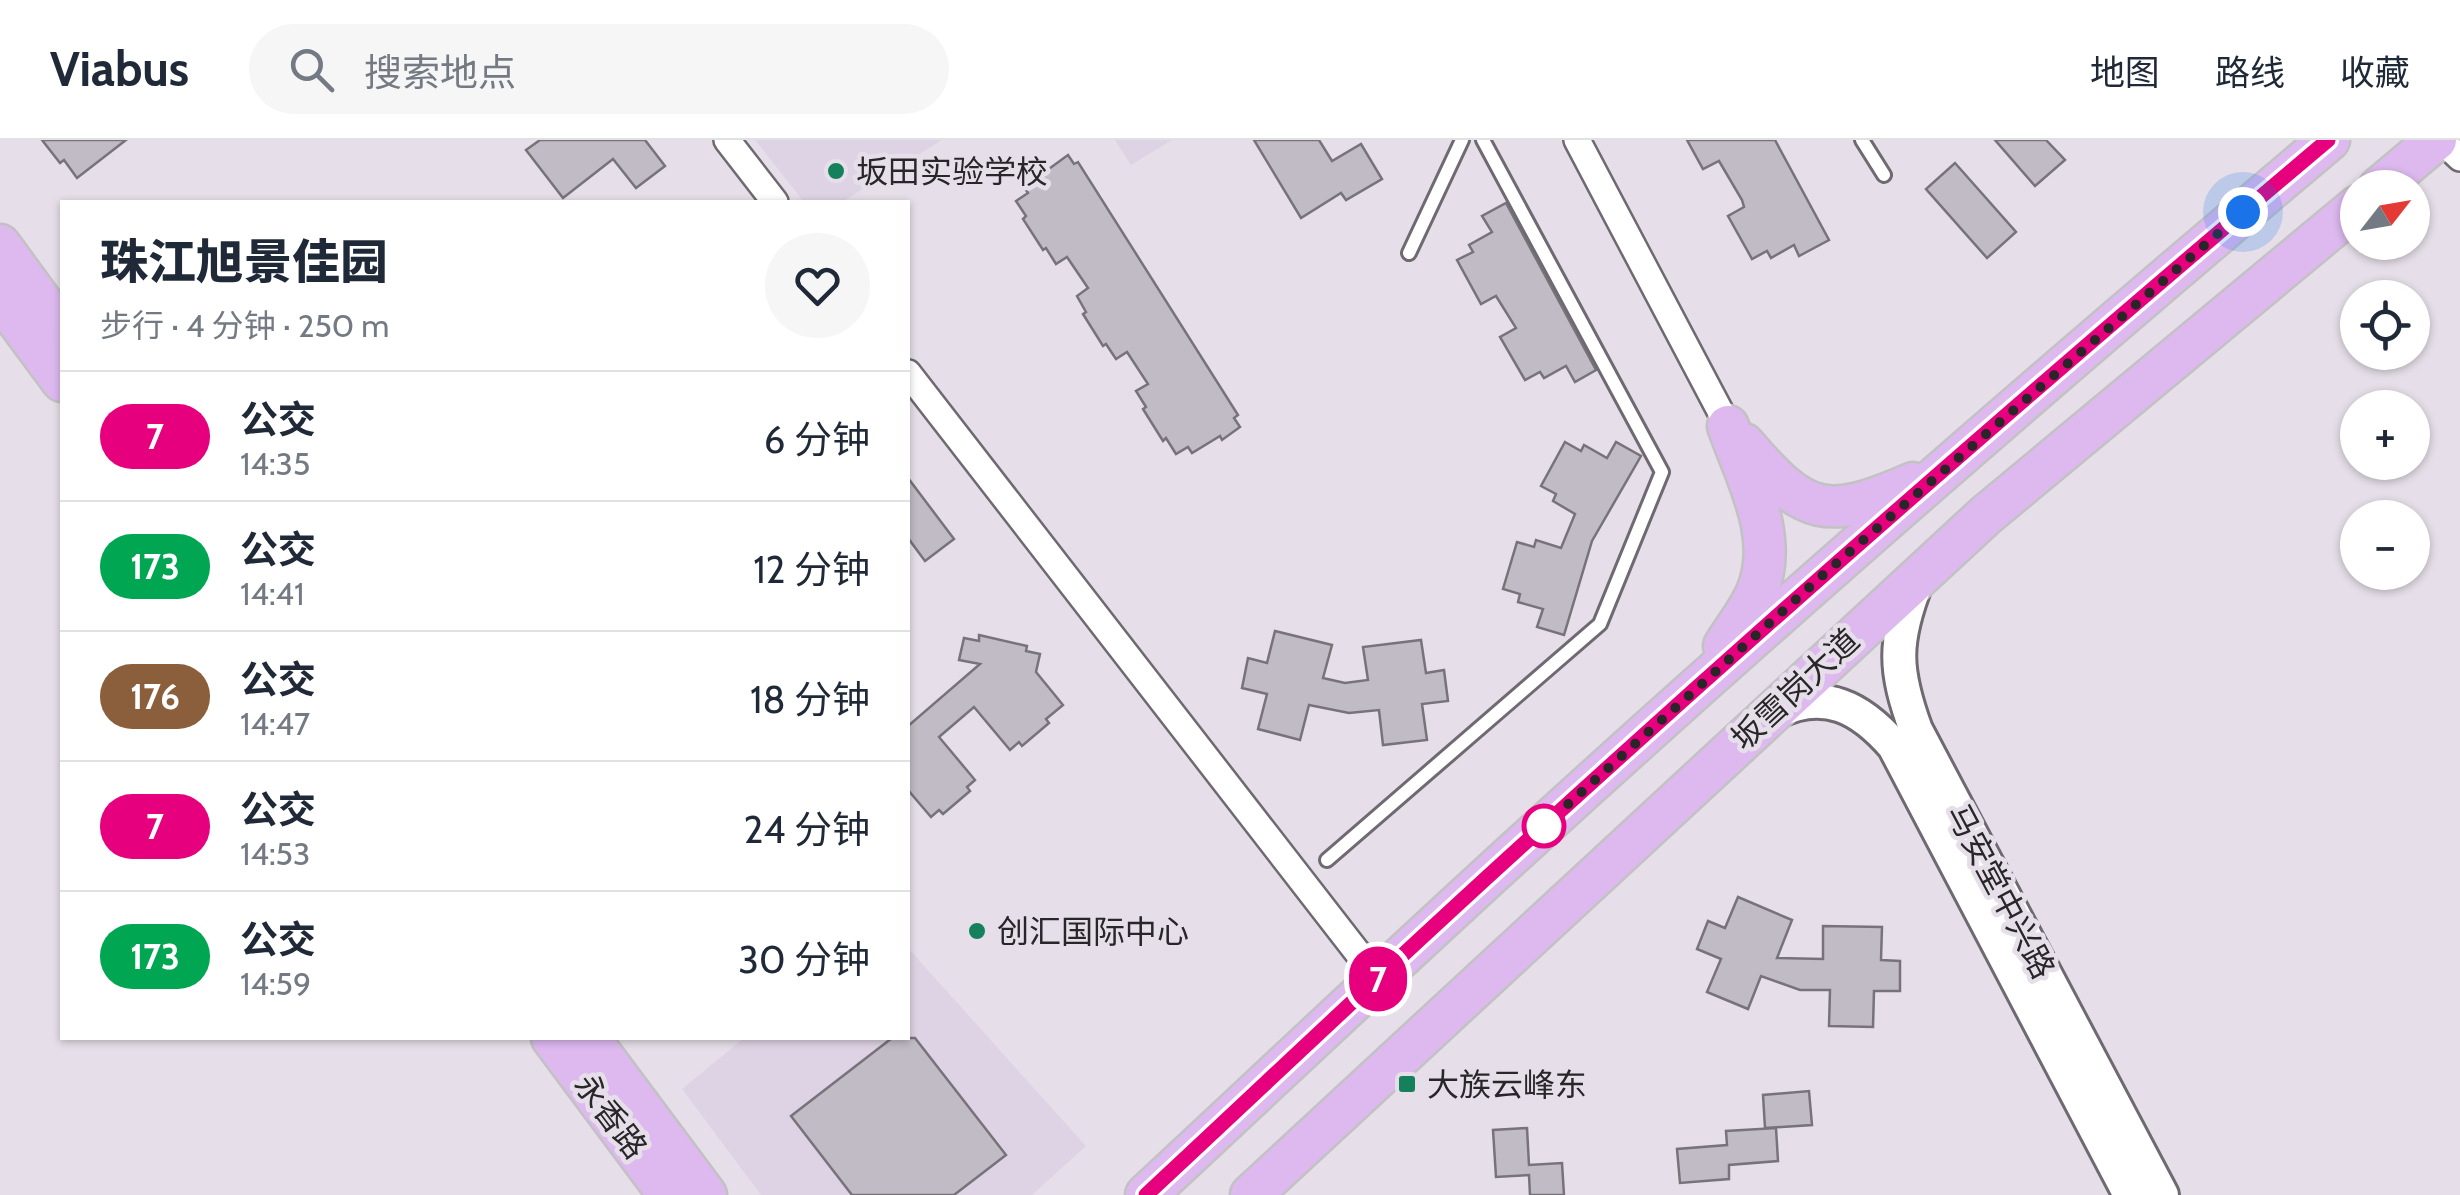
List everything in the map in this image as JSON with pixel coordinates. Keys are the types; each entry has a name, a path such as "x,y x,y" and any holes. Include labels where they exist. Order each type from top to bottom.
{"main road":[{"name":"坂雪岗大道","path":"1146,1195 1693,692 1946,468 2328,140"},
{"path":"2401,170 2438,140"},
{"name":"坂雪岗大道","path":"1251,1195 1986,514 2340,221"},
{"path":"0,246 60,327"},
{"path":"0,297 60,378"},
{"path":"1728,426 1779,485 1818,504 1860,504 1946,468"},
{"path":"1693,692 1748,609 1765,554 1760,515 1728,426"},
{"name":"永香路","path":"553,1040 669,1195"},
{"name":"永香路","path":"590,1040 706,1195"}],"street":[{"path":"726,140 773,200"},
{"path":"1576,140 1728,426"},
{"path":"2438,140 2460,158"},
{"path":"910,376 1378,979"},
{"name":"马安堂中兴路","path":"1919,575 1902,619 1898,658 1902,692 1916,730 2162,1195"},
{"name":"马安堂中兴路","path":"1763,718 1791,704 1817,700 1846,707 1873,722 1894,746 2130,1195"}],"lane":[{"path":"1410,253 1462,140"},
{"path":"1328,860 1600,624 1662,472 1483,140"},
{"path":"1862,140 1884,175"}],"shaded area":[{"name":"坂田实验学校","path":"755,140 942,140 845,200 802,200"},
{"name":"坂田实验学校","path":"1115,140 1172,140 1131,165"},
{"path":"910,950 1086,1146 1032,1195 761,1195 682,1089 742,1040 910,1040"}],"building":[{"path":"42,140 126,140 77,178"},
{"path":"540,140 645,140 665,166 636,188 613,159 563,198 526,150"},
{"path":"1254,140 1319,140 1332,161 1361,144 1382,179 1346,200 1341,193 1301,218"},
{"path":"1687,140 1775,140 1829,240 1799,256 1794,245 1771,258 1767,251 1752,259 1728,216 1744,207 1742,200 1719,161 1703,169"},
{"path":"1995,140 2046,140 2065,160 2035,186"},
{"path":"1068,155 1074,164 1078,162 1238,415 1234,418 1240,427 1222,440 1220,436 1192,453 1188,447 1176,454 1166,438 1163,441 1136,391 1148,384 1127,352 1116,359 1106,344 1103,346 1083,314 1086,312 1077,296 1088,288 1067,257 1056,264 1023,219 1026,216 1016,201 1028,193 1024,187"},
{"path":"1955,163 2016,232 1987,258 1926,189"},
{"path":"1506,203 1596,370 1575,382 1566,366 1544,378 1540,372 1525,380 1500,337 1516,328 1496,296 1481,304 1457,260 1473,252 1469,245 1492,232 1482,216"},
{"path":"1565,442 1581,451 1584,445 1607,458 1616,442 1641,456 1592,541 1564,635 1537,627 1543,609 1518,602 1520,594 1503,589 1517,542 1534,547 1536,540 1561,548 1575,514 1553,501 1556,494 1541,486"},
{"path":"910,481 954,539 925,561 910,541"},
{"path":"1275,631 1332,645 1323,678 1345,683 1368,680 1363,647 1421,640 1426,673 1444,670 1448,701 1422,704 1427,740 1383,745 1379,710 1349,713 1309,705 1300,740 1258,729 1267,694 1242,688 1248,658 1267,663"},
{"path":"979,635 1027,646 1026,651 1040,654 1036,672 1063,705 1022,746 1019,742 1010,750 974,707 939,737 975,780 967,787 970,791 943,814 939,810 931,817 910,792 910,724 980,664 959,660 964,638 979,641"},
{"path":"1738,897 1792,920 1777,958 1823,959 1823,926 1882,927 1881,960 1900,961 1900,991 1874,991 1873,1027 1829,1026 1830,990 1800,990 1761,976 1748,1009 1707,992 1721,959 1697,949 1708,921 1725,928"},
{"path":"915,1038 1006,1155 954,1195 852,1195 791,1116 889,1040"},
{"path":"1809,1091 1812,1125 1765,1128 1763,1095"},
{"path":"1527,1128 1529,1165 1562,1163 1564,1195 1530,1195 1529,1175 1496,1177 1493,1130"},
{"path":"1776,1128 1778,1161 1729,1165 1729,1179 1680,1183 1677,1149 1727,1145 1726,1131"}],"bus line":[{"name":"7","path":"1146,1195 1536,833 1823,575 2328,140"}],"place":[{"name":"坂田实验学校","path":"836,171"},
{"name":"创汇国际中心","path":"977,931"},
{"name":"大族云峰东","path":"1407,1084"}],"route":[{"path":"1544,826 1536,833 1823,575 2243,212"}]}
